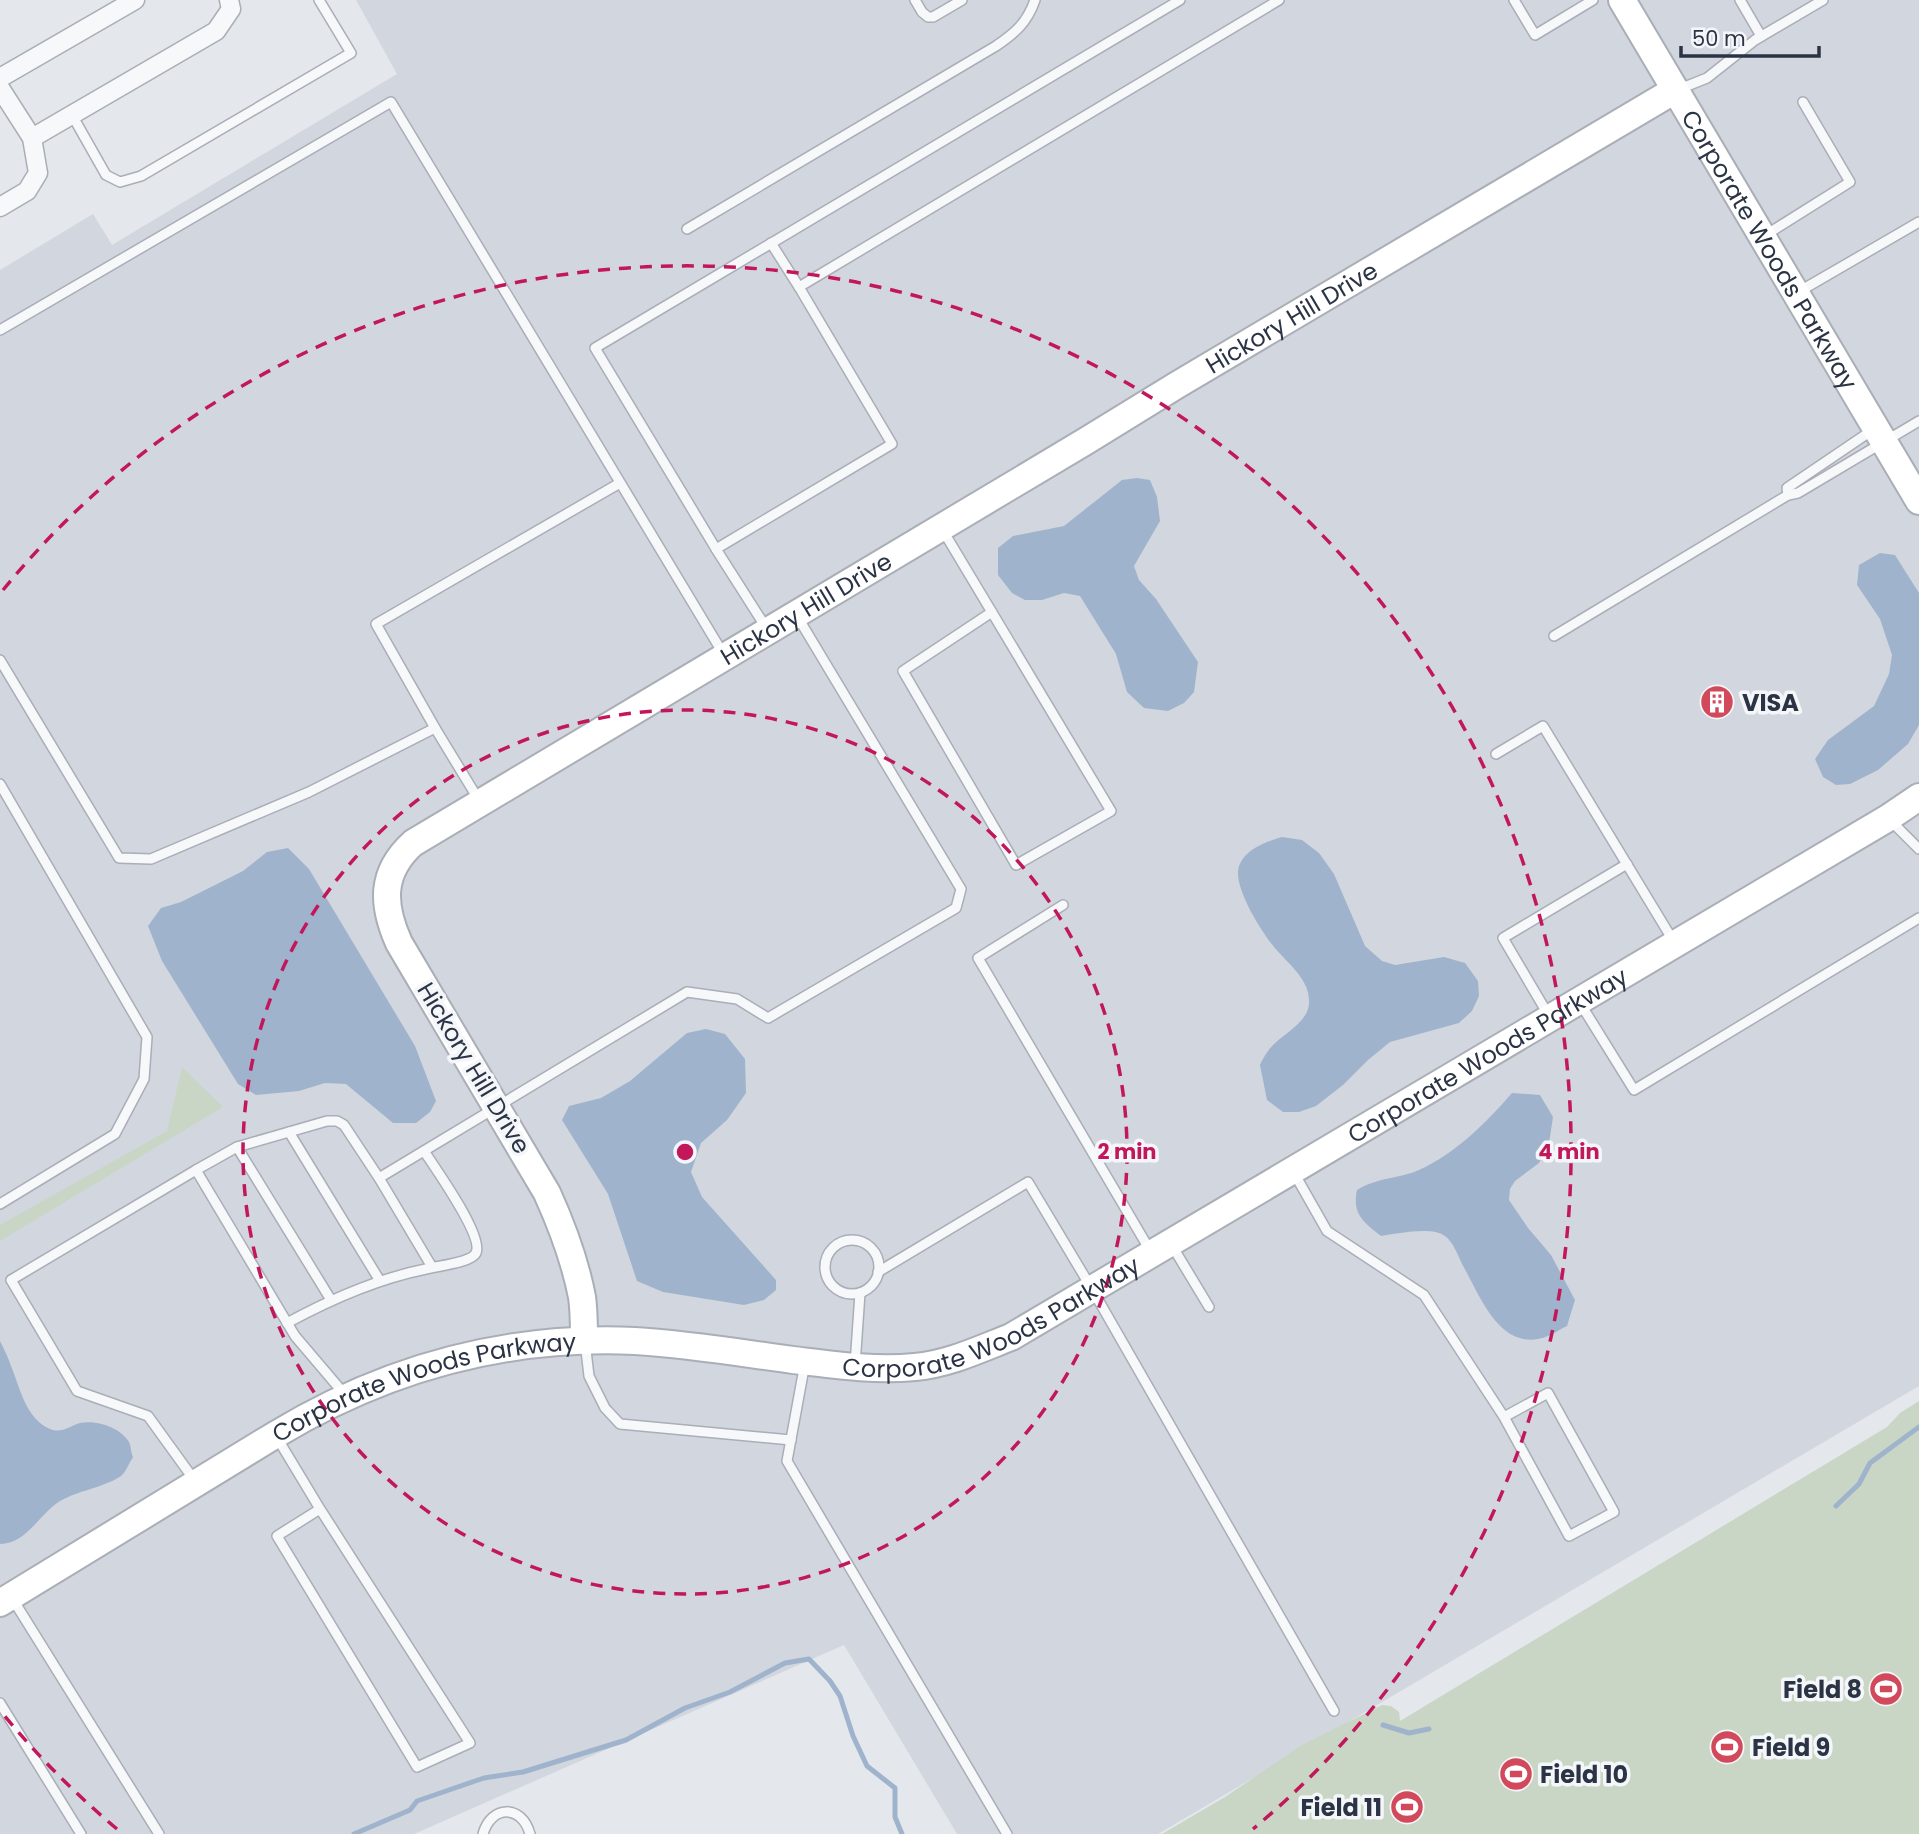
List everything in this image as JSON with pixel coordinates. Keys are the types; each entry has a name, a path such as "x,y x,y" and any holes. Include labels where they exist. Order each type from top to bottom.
{"street":[{"path":"0,78 135,0"},
{"path":"32,138 216,31 231,9 229,0"},
{"name":"Corporate Woods Parkway","path":"1622,0 1919,501"},
{"path":"0,88 32,138 37,173 27,191 0,207"},
{"name":"Hickory Hill Drive","path":"584,1340 582,1299 576,1273 560,1222 547,1192 399,943 390,923 388,882 403,852 412,843 1188,378 1675,90"},
{"name":"Corporate Woods Parkway","path":"6,1599 318,1410 392,1378 441,1362 488,1350 584,1340 636,1341 887,1369 938,1363 1011,1337 1888,818 1919,797"}],"lane":[{"path":"72,115 106,175 120,182 141,176 351,53 319,0"},
{"path":"915,0 922,12 933,17 962,0"},
{"path":"687,229 996,46 1016,32 1031,13 1035,0"},
{"path":"768,631 595,348 1180,0"},
{"path":"799,287 1279,0"},
{"path":"1514,0 1535,35 1592,0"},
{"path":"1740,0 1761,36"},
{"path":"1675,90 1707,78 1761,36 1823,0"},
{"path":"0,330 391,102 724,657"},
{"path":"1762,237 1850,182 1803,102"},
{"path":"1796,293 1919,222"},
{"path":"716,549 892,444 771,243"},
{"path":"1788,495 1787,488 1880,435 1919,421"},
{"path":"1554,636 1788,495 1798,493 1880,435"},
{"path":"480,803 376,625 620,483"},
{"path":"942,527 1111,811 1016,865 903,671 992,612"},
{"path":"379,1178 687,992 737,999 768,1018 956,908 961,889 796,614"},
{"path":"0,660 118,858 151,859 309,792 435,728"},
{"path":"1496,754 1543,726 1675,944"},
{"path":"0,784 147,1037 144,1079 115,1134 0,1203"},
{"path":"1888,818 1919,849"},
{"path":"1550,1018 1503,938 1627,864"},
{"path":"1063,905 978,958 1161,1248 1209,1307"},
{"path":"1578,1001 1634,1090 1919,918"},
{"path":"197,1483 148,1416 78,1391 11,1280 237,1147 327,1121 337,1121 344,1125 432,1267"},
{"path":"289,1132 380,1281"},
{"path":"237,1147 331,1300"},
{"path":"287,1323 331,1300 380,1281 474,1257 477,1252 476,1240 465,1215 424,1150"},
{"path":"196,1170 295,1336 347,1397"},
{"path":"1292,1170 1326,1231 1424,1295 1504,1417 1569,1536 1614,1512 1548,1393 1504,1417"},
{"path":"878,1272 1028,1182 1334,1711"},
{"path":"843,1242 861,1242 875,1254 878,1262 878,1272 872,1285 860,1293 842,1292 828,1280 826,1272 829,1254 843,1242"},
{"path":"854,1367 860,1293"},
{"path":"584,1340 589,1377 605,1408 620,1424 791,1440"},
{"path":"806,1362 787,1461 1007,1834"},
{"path":"275,1435 470,1743 417,1767 277,1536 320,1509"},
{"path":"6,1599 159,1834"},
{"path":"0,1703 81,1834"},
{"path":"483,1834 485,1826 495,1816 505,1811 515,1811 525,1820 530,1834"}],"shaded area":[{"path":"356,0 1919,0 1919,1386 1158,1834 957,1834 844,1645 414,1834 0,1834 0,270 93,214 112,245 397,74"}],"green space":[{"path":"182,1067 223,1107 0,1241 0,1225 167,1131"},
{"path":"1919,1401 1919,1834 1162,1834 1225,1797 1302,1745 1382,1705 1391,1706 1399,1712 1400,1721 1887,1427 1900,1413"}],"water":[{"path":"1122,480 1150,480 1157,497 1160,521 1134,566 1139,580 1156,599 1198,662 1194,692 1184,703 1168,711 1144,708 1127,692 1116,654 1080,596 1064,593 1042,600 1025,600 1012,593 998,575 998,548 1013,536 1064,526"},
{"path":"1880,553 1895,555 1919,593 1919,725 1908,744 1878,770 1850,784 1836,785 1823,777 1815,759 1828,740 1874,706 1889,674 1892,655 1880,619 1857,585 1859,565"},
{"path":"1282,837 1302,840 1319,853 1334,874 1365,946 1382,961 1395,965 1444,957 1465,963 1478,981 1479,996 1472,1011 1459,1023 1390,1042 1316,1106 1299,1112 1283,1112 1267,1100 1260,1065 1273,1045 1303,1018 1309,1004 1309,995 1302,980 1274,947 1256,920 1244,896 1238,875 1242,860 1251,850"},
{"path":"288,848 309,869 415,1046 436,1101 430,1112 416,1123 393,1123 346,1084 325,1083 299,1091 256,1095 238,1084 162,961 148,926 161,908 181,902 243,871 267,852"},
{"path":"706,1029 725,1034 745,1059 746,1093 727,1120 701,1143 691,1172 702,1197 776,1280 776,1290 764,1300 744,1305 663,1292 637,1281 608,1194 562,1120 569,1106 601,1098 630,1081 687,1033"},
{"path":"1512,1093 1540,1095 1553,1117 1549,1143 1539,1163 1515,1181 1510,1189 1509,1200 1551,1255 1575,1300 1567,1326 1548,1336 1531,1340 1504,1330 1494,1319 1476,1291 1453,1245 1445,1236 1423,1231 1381,1236 1364,1222 1356,1205 1357,1190 1433,1163 1481,1126"},
{"path":"0,1341 24,1401 42,1424 58,1431 86,1422 107,1426 125,1437 133,1457 121,1476 60,1501 29,1531 16,1540 0,1544"}],"waterway":[{"path":"1836,1506 1859,1484 1870,1463 1919,1427"},
{"path":"354,1834 410,1810 417,1801 484,1778 523,1772 626,1740 685,1708 730,1692 785,1663 809,1659 840,1696 853,1736 867,1766 895,1788 895,1817 902,1834"},
{"path":"1383,1725 1409,1733 1429,1729"}],"place":[{"name":"VISA","path":"1717,702"},
{"name":"Field 8","path":"1886,1689"},
{"name":"Field 9","path":"1727,1747"},
{"name":"Field 10","path":"1516,1774"},
{"name":"Field 11","path":"1407,1807"}]}
